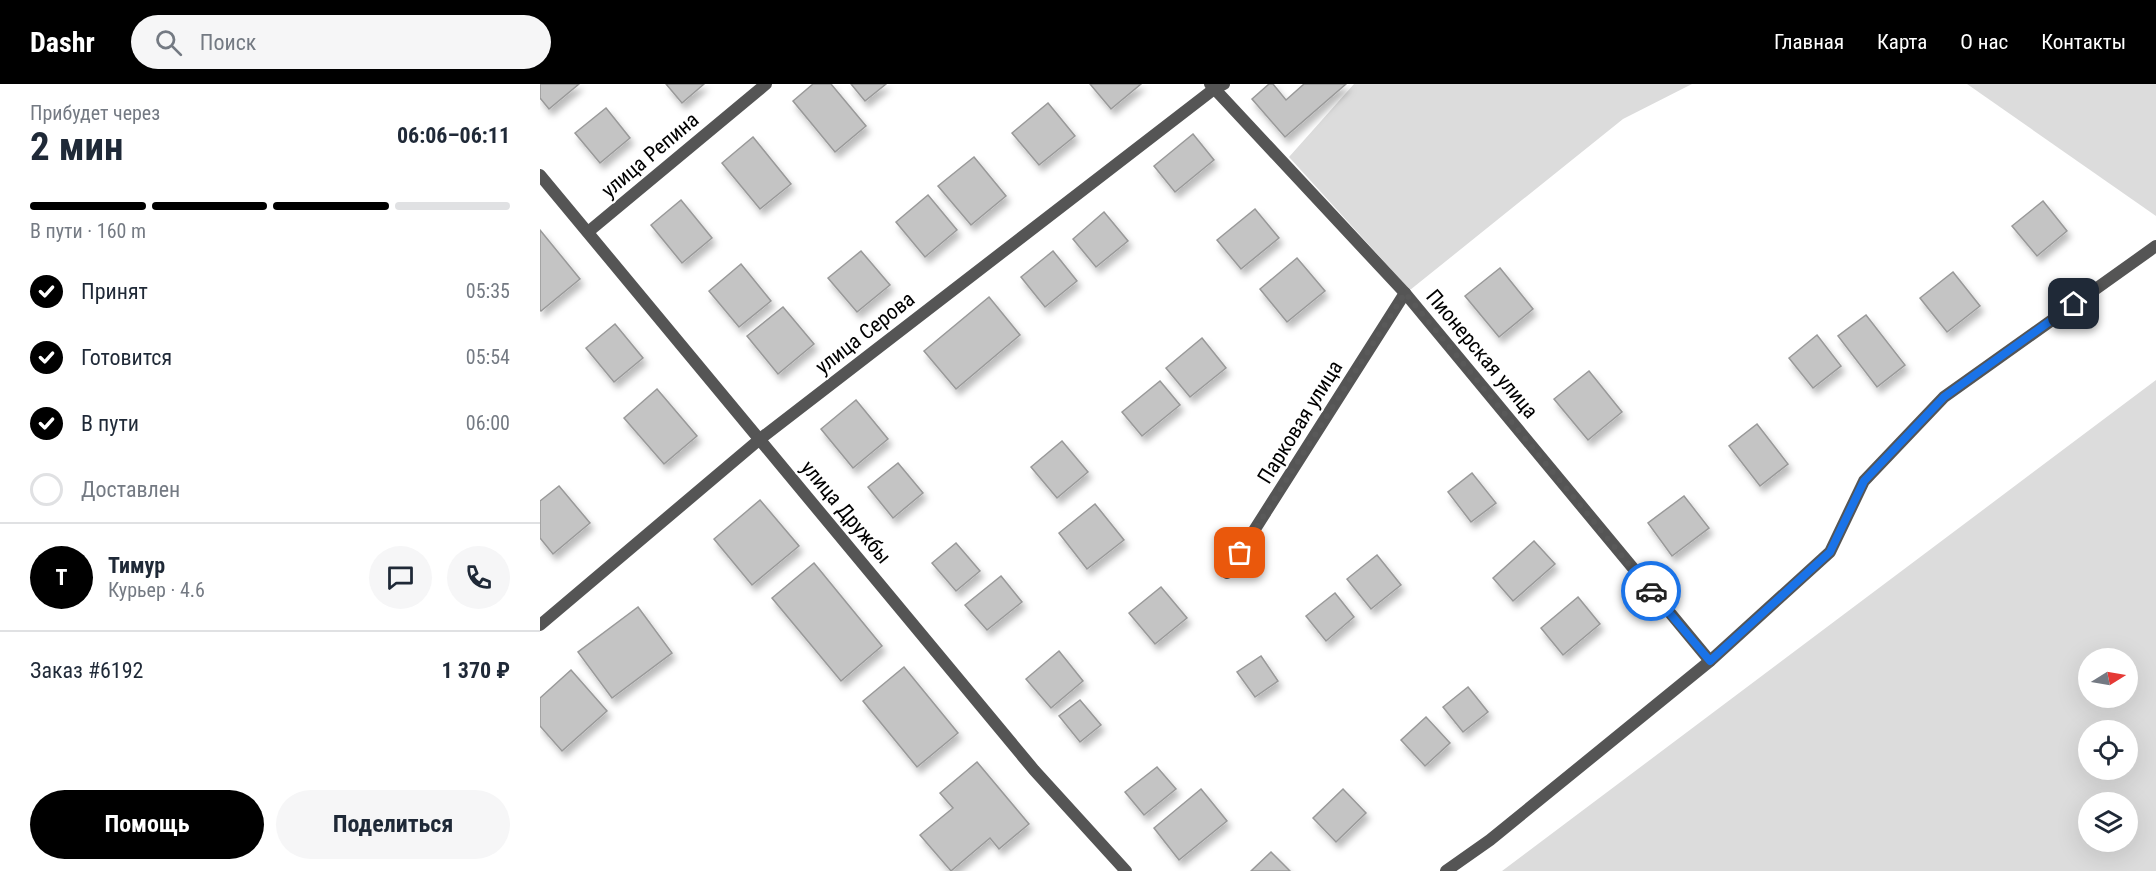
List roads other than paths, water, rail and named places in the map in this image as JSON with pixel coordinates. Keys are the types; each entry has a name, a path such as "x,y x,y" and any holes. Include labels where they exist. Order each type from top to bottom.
{"street":[{"name":"улица Репина","path":"588,232 766,84"},
{"name":"Пионерская улица","path":"1216,86 1405,293 1710,661"},
{"name":"улица Серова","path":"540,626 760,439 1216,86"},
{"name":"улица Дружбы","path":"540,175 1034,770 1126,871"},
{"path":"1446,871 1490,840 1710,661 1830,552 1864,481 1944,397 2156,246"},
{"name":"Парковая улица","path":"1227,573 1405,293"}]}
